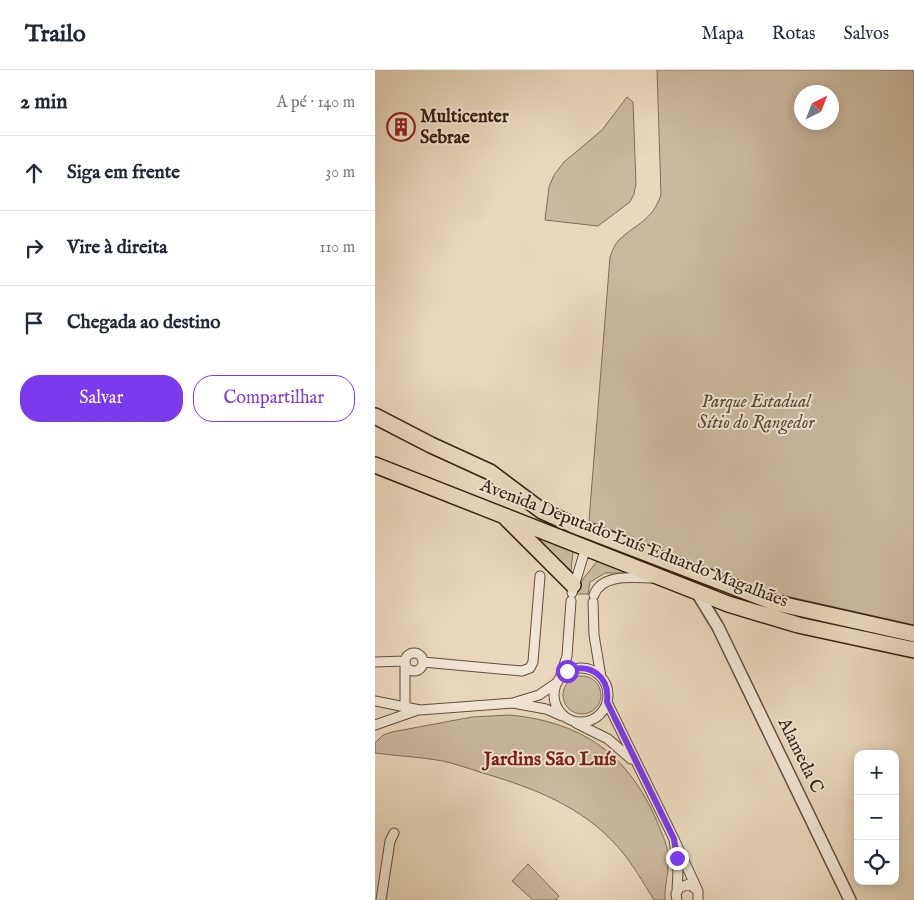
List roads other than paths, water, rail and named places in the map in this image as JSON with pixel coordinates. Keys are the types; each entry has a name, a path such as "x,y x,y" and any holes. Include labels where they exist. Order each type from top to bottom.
{"main road":[{"name":"Avenida Deputado Luís Eduardo Magalhães","path":"375,416 437,448 490,472 551,516 747,593 794,607 914,634"},
{"path":"375,422 434,451 490,472"},
{"name":"Avenida Deputado Luís Eduardo Magalhães","path":"375,464 728,604 799,625 914,650"},
{"path":"501,514 572,593"}],"street":[{"path":"586,547 572,593 567,656 558,680 554,702 568,719 581,722 597,717 607,702 608,693 601,677 594,635 594,598 600,585 609,580 662,577"},
{"path":"423,662 522,671 530,668 533,662 540,576"},
{"name":"Alameda C","path":"696,591 718,627 850,900"},
{"path":"718,627 716,613 722,606 728,604"},
{"path":"405,663 408,669 414,671 419,670 423,662 421,656 416,653 407,656 405,663 405,708"},
{"path":"375,662 405,663"},
{"path":"513,703 539,694 576,668 594,671 601,677"},
{"path":"375,701 420,710 513,703 546,709 598,733 621,748 638,768"},
{"path":"607,702 674,839 698,895"},
{"path":"375,725 420,710"},
{"path":"381,900 390,841 394,833"},
{"path":"674,839 678,871 677,895"},
{"path":"677,895 682,885 689,884 698,895"}],"place":[{"name":"Multicenter Sebrae","path":"401,127"}],"district":[{"name":"Jardins São Luís","path":"550,759"}],"park label":[{"name":"Parque Estadual Sítio do Rangedor","path":"756,412"}]}
